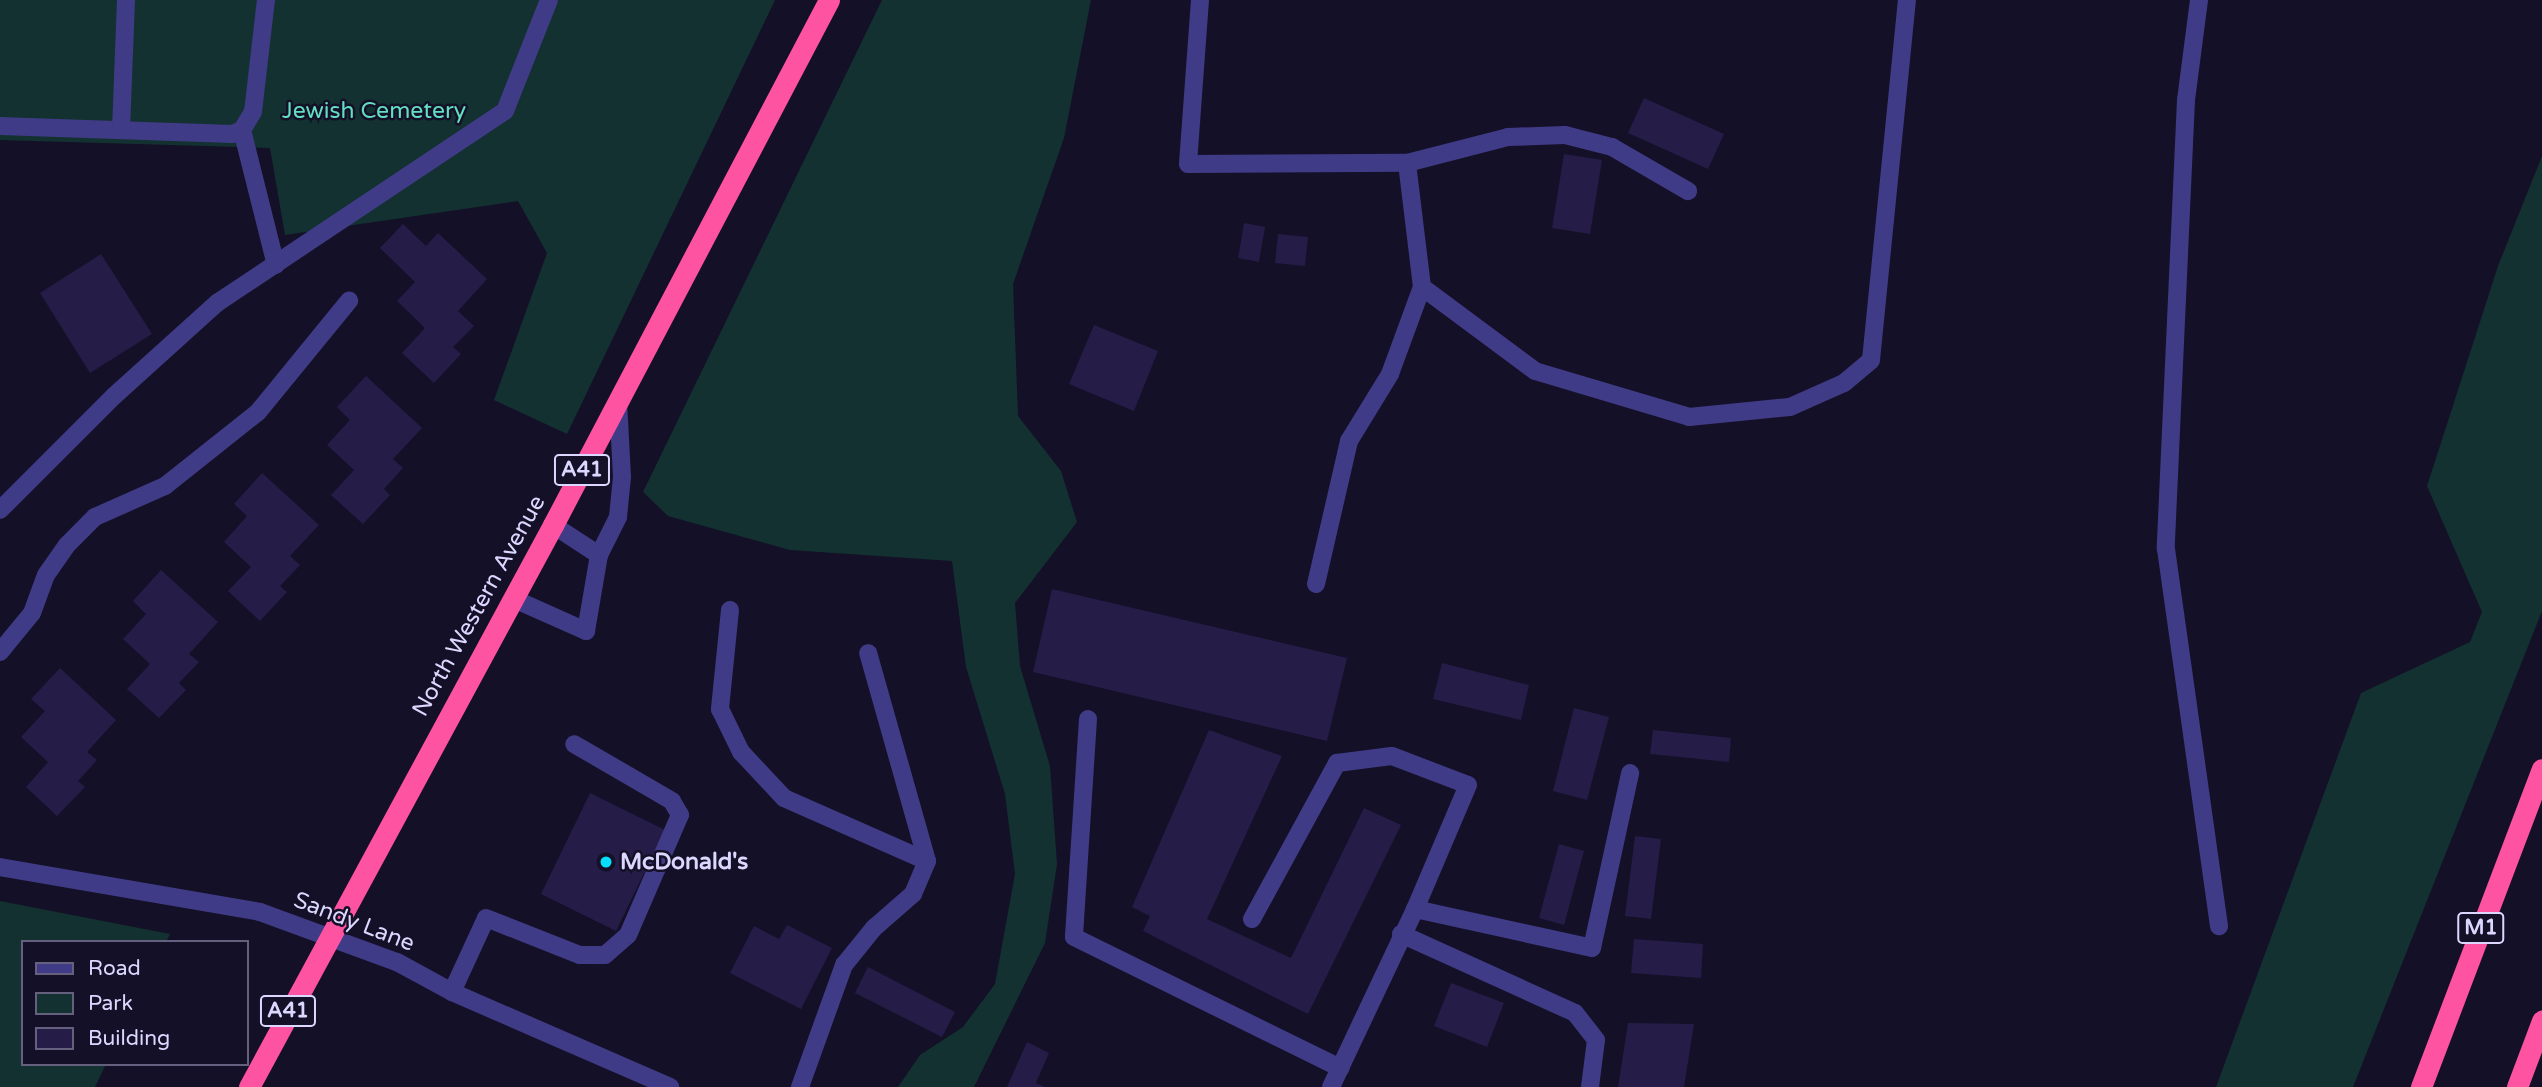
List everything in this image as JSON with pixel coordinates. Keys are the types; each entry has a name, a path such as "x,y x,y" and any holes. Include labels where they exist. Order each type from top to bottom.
{"highway":[{"name":"North Western Avenue","path":"248,1087 328,935 553,526 829,0"},
{"name":"M1","path":"2421,1087 2542,769"},
{"path":"2517,1087 2542,1021"}],"street":[{"path":"121,130 126,0"},
{"path":"0,126 232,134 242,130 253,112 265,0"},
{"path":"0,510 114,396 207,312 505,111 549,0"},
{"path":"1200,0 1188,164 1407,163 1508,137 1565,135 1612,147 1688,191"},
{"path":"1422,287 1535,371 1689,417 1790,407 1844,383 1871,360 1907,0"},
{"path":"2199,0 2186,100 2166,549 2219,926"},
{"path":"242,130 276,265"},
{"path":"1316,584 1349,441 1390,374 1422,287 1407,163"},
{"path":"0,652 32,613 46,575 67,545 95,517 165,486 258,412 349,301"},
{"path":"513,599 586,631 599,555 618,517 622,477 618,401"},
{"path":"553,526 599,555"},
{"path":"730,610 720,709 741,752 784,798 926,861"},
{"path":"800,1087 844,965 874,928 913,894 926,861 868,653"},
{"path":"1088,719 1074,937 1340,1068"},
{"path":"452,992 486,918 580,955 605,955 628,934 680,815 672,801 574,744"},
{"path":"1252,919 1337,763 1392,756 1468,785 1415,909 1331,1087"},
{"path":"1415,909 1592,948 1630,772"},
{"name":"Sandy Lane","path":"0,867 260,912 397,962 452,992 670,1087"},
{"path":"1401,934 1574,1013 1595,1040 1590,1087"}],"green space":[{"name":"Jewish Cemetery","path":"0,0 775,0 567,434 494,400 547,253 518,201 285,235 270,148 0,140"},
{"path":"882,0 1091,0 1064,138 1013,284 1018,416 1061,471 1077,522 1015,603 1020,666 1050,766 1057,864 1045,943 974,1087 898,1087 920,1055 963,1027 995,984 1015,874 1005,794 966,667 952,561 790,550 668,516 643,492"},
{"path":"2542,156 2542,611 2353,1087 2216,1087 2361,693 2470,642 2482,612 2427,486 2498,266"},
{"path":"0,901 170,934 167,940 21,940 21,1066 105,1066 95,1087 0,1087"}],"building":[{"path":"1644,98 1724,134 1708,169 1628,133"},
{"path":"1564,154 1602,160 1590,234 1552,228"},
{"path":"1244,223 1265,227 1259,262 1238,258"},
{"path":"403,224 426,246 438,233 487,279 458,311 474,326 453,347 461,354 434,383 402,353 425,328 397,301 415,282 380,248"},
{"path":"1278,234 1308,237 1305,266 1275,263"},
{"path":"101,254 152,334 90,373 40,293"},
{"path":"1094,325 1158,351 1134,411 1069,384"},
{"path":"366,376 422,428 393,459 403,468 384,489 390,495 363,524 331,495 354,470 327,445 350,420 337,407"},
{"path":"262,473 319,525 290,556 300,565 280,586 287,592 260,621 228,591 251,567 224,542 247,516 234,504"},
{"path":"161,570 218,622 189,654 199,662 179,683 186,690 159,718 127,689 150,664 123,639 146,614 133,601"},
{"path":"1052,589 1347,658 1327,741 1033,672"},
{"path":"1442,663 1529,685 1521,720 1433,699"},
{"path":"60,668 116,720 87,752 97,760 78,781 85,787 57,816 26,787 48,762 21,737 45,711 31,699"},
{"path":"1574,708 1609,717 1587,800 1553,791"},
{"path":"1209,730 1282,756 1207,919 1291,958 1364,808 1401,825 1308,1014 1143,931 1150,916 1132,907"},
{"path":"1653,730 1731,738 1729,762 1650,754"},
{"path":"590,793 665,830 616,931 541,894"},
{"path":"1635,836 1661,839 1651,919 1625,916"},
{"path":"1559,844 1584,851 1564,925 1539,918"},
{"path":"787,925 832,948 801,1009 730,973 754,926 779,939"},
{"path":"1634,939 1703,944 1701,978 1631,973"},
{"path":"868,967 955,1012 942,1037 855,993"},
{"path":"1451,983 1504,1003 1487,1047 1434,1026"},
{"path":"1628,1023 1694,1024 1684,1087 1618,1087"},
{"path":"1027,1042 1049,1053 1036,1083 1045,1087 1007,1087"}],"place":[{"name":"McDonald's","path":"606,862"}]}
